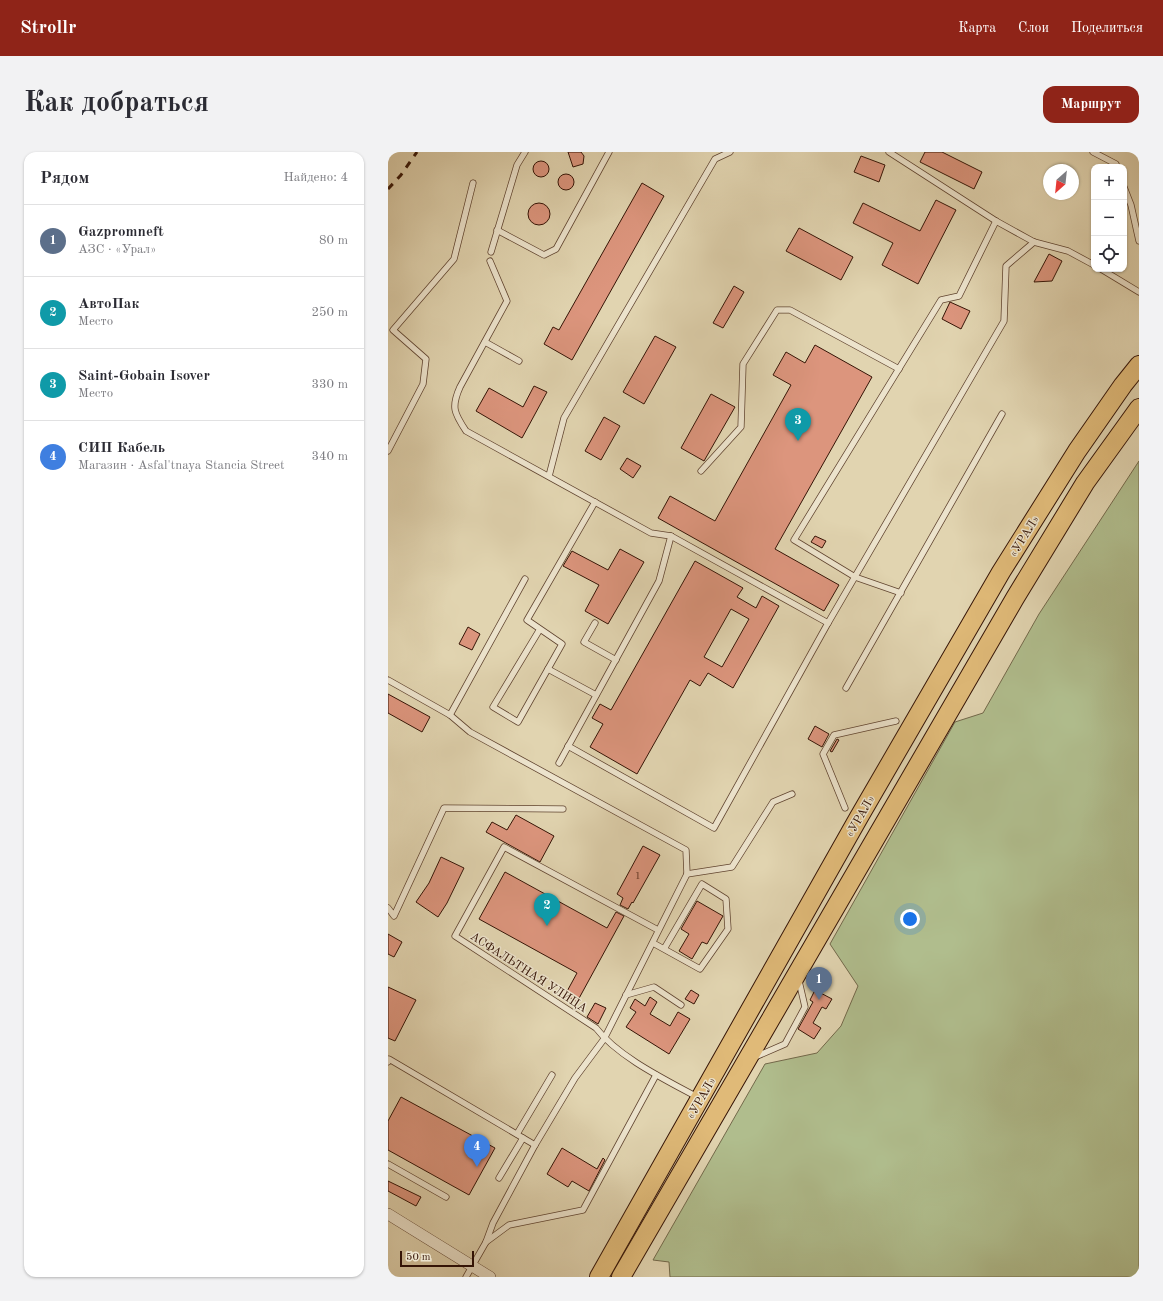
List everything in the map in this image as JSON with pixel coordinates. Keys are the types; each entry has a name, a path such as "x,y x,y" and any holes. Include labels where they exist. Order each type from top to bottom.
{"main road":[{"name":"«УРАЛ»","path":"600,1274 701,1099 859,817 1001,572 1077,451 1139,366"},
{"name":"«УРАЛ»","path":"621,1277 1036,564 1085,483 1138,410"}],"street":[{"path":"389,1216 490,1277"}],"lane":[{"path":"491,252 517,165 525,152"},
{"path":"497,230 544,255 556,249 609,152"},
{"path":"549,476 564,418 715,159 730,152"},
{"path":"889,152 996,221 1034,242 1068,251 1091,263"},
{"path":"1093,152 1116,164"},
{"path":"388,451 423,384 426,359 393,330 454,259 473,183"},
{"path":"1127,195 1131,205 1139,241"},
{"path":"901,593 855,577 794,540 941,300 959,296 996,221"},
{"path":"568,746 714,828 828,623 1004,321 1006,266 1034,242"},
{"path":"490,261 508,301 460,387 454,401 455,415 466,431 651,533 671,536 828,623"},
{"path":"1106,272 1139,292"},
{"path":"701,471 741,427 743,364 777,310 790,310 899,369"},
{"path":"485,342 519,361"},
{"path":"846,688 1002,414"},
{"path":"540,629 493,707 518,722 562,644 527,620 595,502"},
{"path":"559,763 659,581 671,536"},
{"path":"450,715 525,579"},
{"path":"595,623 584,642 616,660"},
{"path":"548,669 596,695"},
{"path":"388,680 450,715 470,732 686,850 687,874 604,1039 575,1078 535,1145 493,1223 486,1242 466,1277"},
{"path":"845,808 823,754 834,735 896,721"},
{"path":"687,874 732,867 773,802 792,794"},
{"path":"388,908 394,916 444,808 563,809"},
{"name":"АСФАЛЬТНАЯ УЛИЦА","path":"658,930 504,847 455,936 596,1028 604,1039 656,1075 701,1099"},
{"path":"652,943 700,969 728,929 726,899 702,884 664,949"},
{"path":"748,1060 785,1044 805,1007 797,974"},
{"path":"626,995 654,987 680,1005"},
{"path":"388,1062 390,1059 535,1145"},
{"path":"517,1134 552,1075"},
{"path":"486,1242 509,1225 583,1210 656,1075"},
{"path":"499,1178 522,1138"},
{"path":"388,1164 446,1197"}],"green space":[{"path":"1139,461 1139,1277 670,1277 669,1262 653,1260 765,1064 817,1053 841,1026 858,986 830,944 955,722 983,713 1039,614"}],"building":[{"path":"568,152 581,152 584,156 583,164 573,167"},
{"path":"925,152 942,152 982,172 974,189 920,162"},
{"path":"861,156 885,165 879,182 854,172"},
{"path":"541,161 548,166 549,169 544,176 541,177 534,172 533,169 538,162"},
{"path":"566,174 573,179 574,182 569,189 566,190 559,185 558,182 563,175"},
{"path":"642,183 664,196 572,360 544,344 553,327 559,330"},
{"path":"936,200 956,210 918,284 882,265 893,243 853,223 863,203 920,231"},
{"path":"539,203 547,206 550,214 547,222 539,225 531,222 528,214 531,206"},
{"path":"799,228 853,257 841,280 786,251"},
{"path":"1049,254 1062,261 1052,281 1034,282"},
{"path":"734,286 744,292 723,328 713,323"},
{"path":"950,302 970,311 961,329 942,319"},
{"path":"655,336 676,347 644,404 623,392"},
{"path":"815,345 872,377 775,549 839,585 824,611 658,518 670,496 715,521 791,385 773,375 786,352 805,363"},
{"path":"534,386 547,392 522,438 476,411 489,388 523,407"},
{"path":"711,394 735,407 704,461 681,448"},
{"path":"604,417 620,426 601,460 585,451"},
{"path":"627,458 641,466 633,478 620,469"},
{"path":"815,536 826,541 822,548 811,542"},
{"path":"620,549 644,562 608,624 585,611 599,585 563,566 572,551 608,570"},
{"path":"695,561 743,588 737,597 756,608 762,596 779,606 733,688 708,673 700,686 690,680 637,774 590,747 603,724 592,718 600,704 611,710","holes":["731,609 749,619 722,667 704,657"]},
{"path":"468,627 480,634 472,650 459,644"},
{"path":"388,694 430,717 422,732 388,713"},
{"path":"815,726 829,734 822,747 808,739"},
{"path":"837,739 839,740 832,752 830,751"},
{"path":"516,815 554,836 540,862 486,832 492,822 507,830"},
{"path":"643,846 660,855 633,903 632,902 628,909 620,905 623,898 617,894"},
{"path":"441,857 464,868 447,903 438,917 416,902 429,883"},
{"path":"505,872 607,928 616,912 624,916 577,1002 565,995 577,973 479,919"},
{"path":"697,901 723,916 707,944 702,942 692,959 679,951 689,934 681,929"},
{"path":"388,934 402,942 394,957 388,954"},
{"path":"388,987 416,1000 395,1041 388,1038"},
{"path":"691,990 699,995 694,1004 685,999"},
{"path":"815,990 832,999 826,1009 822,1007 813,1023 821,1028 814,1039 798,1029 813,1002 810,1000"},
{"path":"650,997 657,1002 650,1014 670,1026 678,1012 690,1019 669,1054 626,1027 636,1012 630,1008 635,999 645,1006"},
{"path":"595,1003 606,1008 598,1024 587,1017"},
{"path":"401,1097 495,1148 469,1195 388,1150 388,1121"},
{"path":"562,1148 597,1169 603,1158 605,1160 589,1191 572,1181 568,1187 547,1174"},
{"path":"388,1181 421,1197 416,1206 388,1191"}],"railway":[{"path":"388,189 401,175 417,152"}],"place":[{"name":"Saint-Gobain Isover","path":"798,441"},
{"name":"АвтоПак","path":"547,926"},
{"name":"Gazpromneft","path":"819,1000"},
{"name":"СИП Кабель","path":"477,1167"}]}
